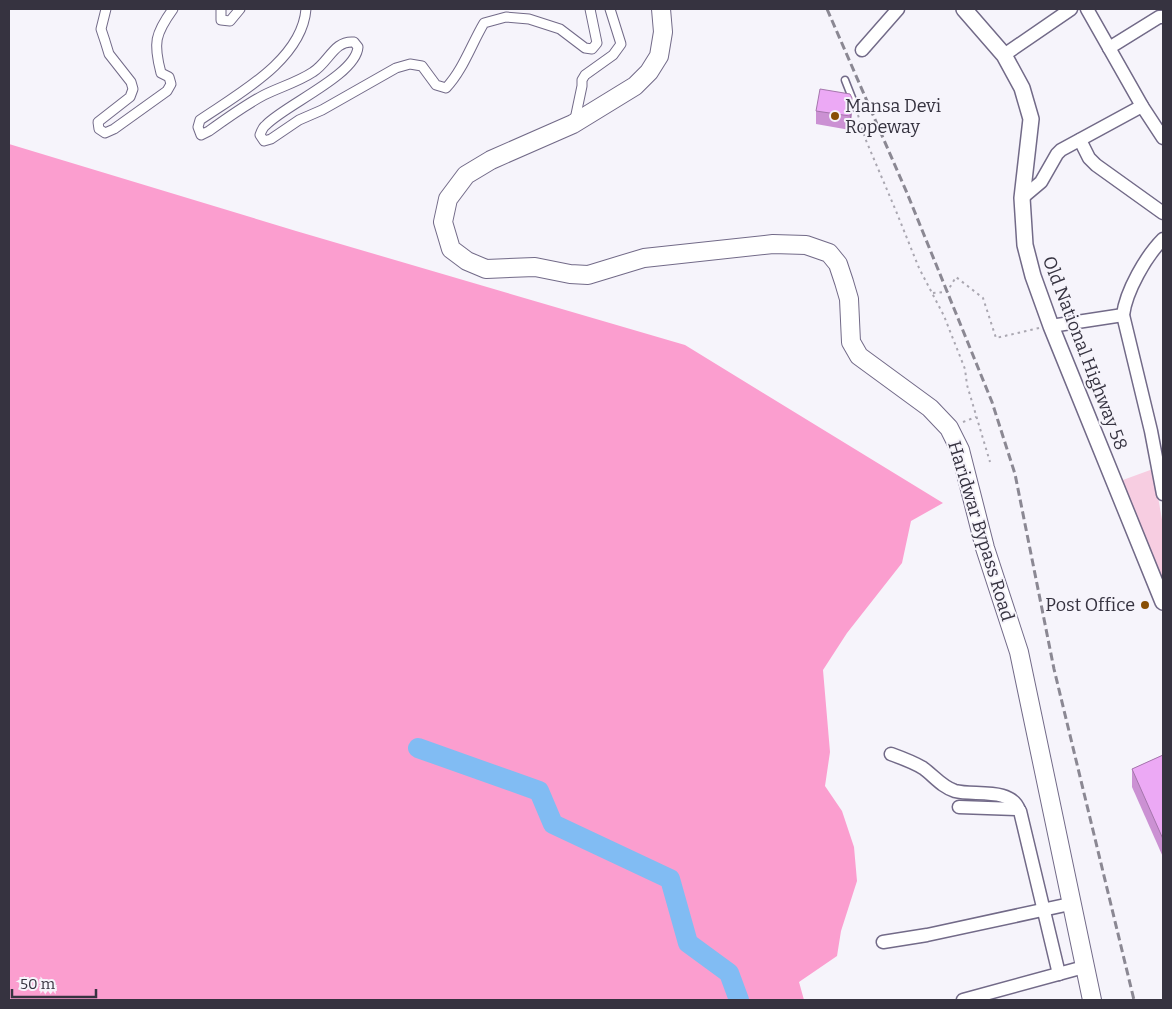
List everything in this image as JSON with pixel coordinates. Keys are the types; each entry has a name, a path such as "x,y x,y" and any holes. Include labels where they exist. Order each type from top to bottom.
{"main road":[{"name":"Haridwar Bypass Road","path":"661,9 664,32 659,56 649,72 635,86 574,124 491,160 466,174 448,198 443,222 451,249 467,261 486,269 534,267 570,274 588,275 644,258 773,244 806,245 829,253 838,264 849,299 851,342 859,356 930,408 949,428 960,450 985,548 1019,652 1070,904 1092,1000"}],"street":[{"path":"106,9 102,29 105,41 110,54 131,82 133,89 130,97 98,122 99,129 105,133 114,129 167,91 171,84 169,77 161,74 158,61 157,35 173,9"},
{"path":"221,9 221,20 230,21 240,9"},
{"path":"306,9 305,20 288,53 252,86 200,120 198,127 201,135 264,96 312,73 322,66 338,45 354,42 358,47 358,54 351,63 315,91 265,125 260,135 264,141 271,139 298,120 322,110 396,68 410,64 422,66 436,85 446,88 456,78 484,23 506,17 529,19 560,29 585,48 592,48 596,43 590,9"},
{"path":"574,124 582,80 585,75 613,55 620,44 610,9"},
{"path":"862,50 898,9"},
{"name":"Old National Highway 58","path":"964,9 1004,55 1022,88 1031,119 1022,198 1024,245 1051,326 1163,602"},
{"path":"1004,55 1070,9"},
{"path":"1089,10 1142,106 1163,136"},
{"path":"1110,48 1159,17 1163,17"},
{"path":"1022,198 1041,182 1057,154 1142,106"},
{"path":"1080,140 1089,158 1096,165 1163,213"},
{"path":"1163,239 1151,250 1145,260 1124,306 1123,315 1152,431 1163,494"},
{"path":"1051,326 1123,315"},
{"path":"891,754 914,762 947,787 954,790 971,794 1000,794 1015,803 1019,810 1059,974"},
{"path":"959,807 1019,810"},
{"path":"883,942 927,935 1070,904"},
{"path":"963,1000 1084,967"}],"lane":[{"path":"846,80 856,108"}],"path":[{"path":"856,108 866,138 919,268 933,293 965,370 967,385 990,462"},
{"path":"933,293 947,292 956,278 983,298 996,338 1051,326"}],"shaded area":[{"path":"9,144 296,231 685,345 943,503 911,521 902,563 847,633 823,670 830,752 825,786 842,811 854,847 857,881 841,931 837,956 799,982 804,1000 9,1000"},
{"path":"1153,469 1163,525 1163,597 1112,484"}],"building":[{"path":"820,89 850,94 852,98 850,116 816,111"},
{"path":"1163,755 1163,839 1132,769"}],"waterway":[{"path":"418,748 539,791 553,824 670,879 688,943 729,973 739,1000"}],"railway":[{"path":"827,9 907,193 992,402 1015,474 1054,669 1134,1000"}],"place":[{"name":"Mansa Devi Ropeway","path":"835,116"},
{"name":"Post Office","path":"1145,605"}]}
